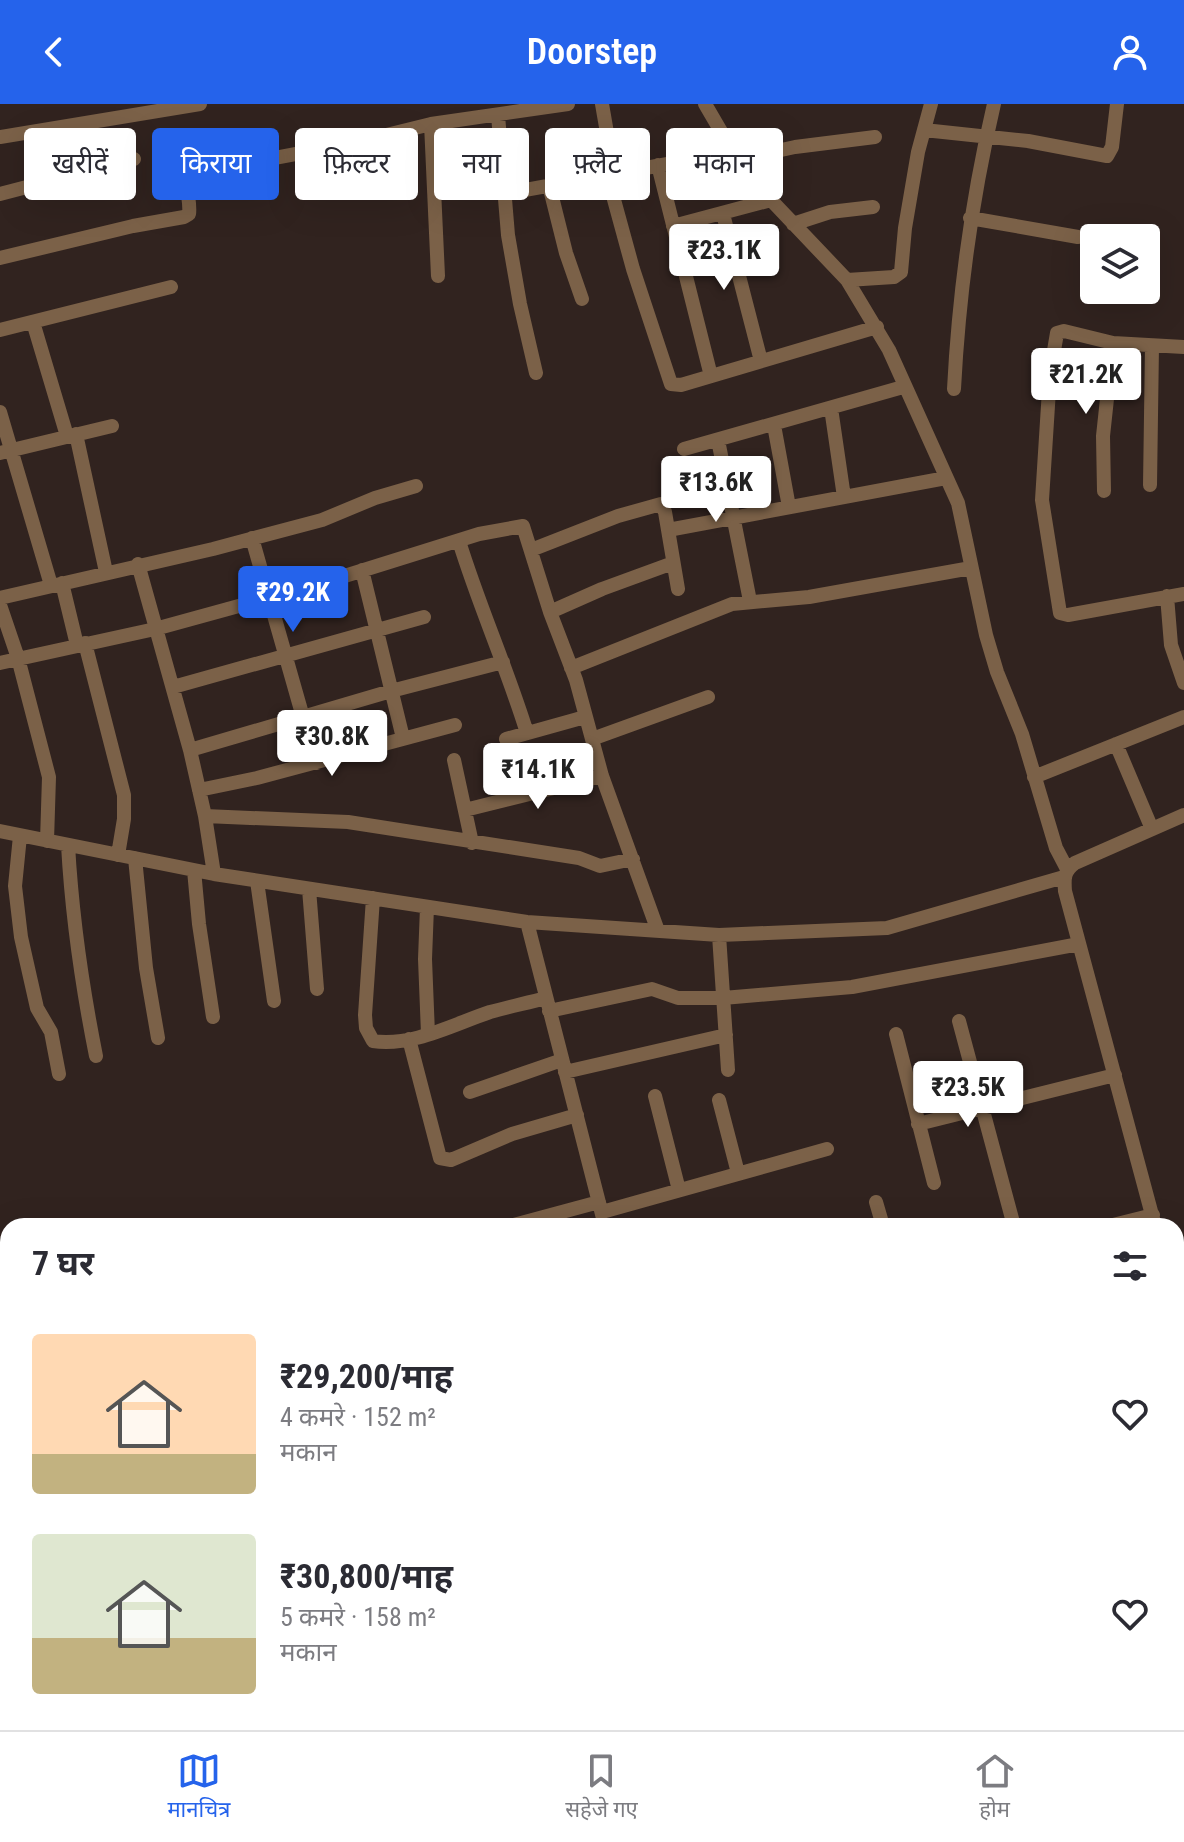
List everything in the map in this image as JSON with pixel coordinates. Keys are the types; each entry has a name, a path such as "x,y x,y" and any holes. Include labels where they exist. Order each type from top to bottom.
{"street":[{"path":"0,137 200,104"},
{"path":"0,258 118,229 184,217 189,214 190,207 186,182 189,175 195,173 354,143 431,124 568,104"},
{"path":"602,104 605,128"},
{"path":"705,104 719,128"},
{"path":"847,280 894,277 901,272 905,228 931,104"},
{"path":"954,389 958,315 970,218 994,104"},
{"path":"924,130 1028,141 1107,156 1112,147 1117,104"},
{"path":"498,115 499,128"},
{"path":"431,124 438,276"},
{"path":"783,149 875,137"},
{"path":"650,166 666,164"},
{"path":"658,165 711,376"},
{"path":"0,194 24,188"},
{"path":"504,200 520,304 536,373"},
{"path":"553,200 582,299"},
{"path":"616,200 633,269 668,379 675,386 877,327"},
{"path":"673,226 771,200 847,280 877,327 958,503 986,635 1022,734 1066,873 1065,891 1153,1218"},
{"path":"793,224 830,212 873,207"},
{"path":"723,214 761,361"},
{"path":"970,218 1078,237"},
{"path":"0,330 171,287"},
{"path":"33,322 71,435 106,572"},
{"path":"1184,347 1113,343 1064,331 1057,333 1044,447 1042,500 1058,610 1063,615 1184,594"},
{"path":"1104,491 1103,436 1113,343"},
{"path":"1150,485 1152,346"},
{"path":"684,449 903,387"},
{"path":"831,408 844,497"},
{"path":"0,412 6,452 81,644 124,795 118,855"},
{"path":"774,425 789,507"},
{"path":"6,452 112,426"},
{"path":"718,440 750,601"},
{"path":"668,530 946,478"},
{"path":"0,598 322,520 375,498 416,486"},
{"path":"531,550 656,504 664,507 678,589"},
{"path":"0,663 155,629 520,525 526,530 602,776 658,931"},
{"path":"252,538 316,763"},
{"path":"459,541 527,733"},
{"path":"550,612 673,563"},
{"path":"138,564 190,750 214,874"},
{"path":"571,668 667,632 712,611 750,601 809,597 971,568"},
{"path":"362,570 403,738"},
{"path":"1167,596 1171,645 1184,683"},
{"path":"0,605 18,658 49,777 47,841"},
{"path":"173,687 424,617"},
{"path":"190,750 503,662"},
{"path":"592,739 708,697"},
{"path":"506,739 585,717"},
{"path":"1034,777 1184,717"},
{"path":"199,790 316,763 455,725"},
{"path":"1116,744 1152,829"},
{"path":"454,760 472,843"},
{"path":"465,810 602,776"},
{"path":"0,831 214,874 527,922 719,935 887,928 1066,873 1075,863 1184,815"},
{"path":"205,816 348,822 579,858 600,866 633,859"},
{"path":"20,836 15,886 21,937 37,1008 51,1032 59,1074"},
{"path":"68,845 71,898 96,1056"},
{"path":"135,858 146,968 158,1038"},
{"path":"194,870 213,1017"},
{"path":"257,881 274,1001"},
{"path":"309,889 317,989"},
{"path":"373,898 366,1028 373,1041 409,1039 490,1012 652,989 678,998 723,998 885,982 1079,944"},
{"path":"427,907 425,959 428,1034"},
{"path":"527,922 602,1213"},
{"path":"719,935 728,1070"},
{"path":"959,1021 1012,1218"},
{"path":"896,1034 934,1183"},
{"path":"470,1092 564,1066 726,1035"},
{"path":"409,1039 440,1158 451,1160 512,1134 577,1115"},
{"path":"918,1124 1115,1075"},
{"path":"655,1096 679,1190"},
{"path":"719,1100 738,1173"},
{"path":"567,1218 602,1213 827,1149"},
{"path":"876,1202 881,1218"}]}
